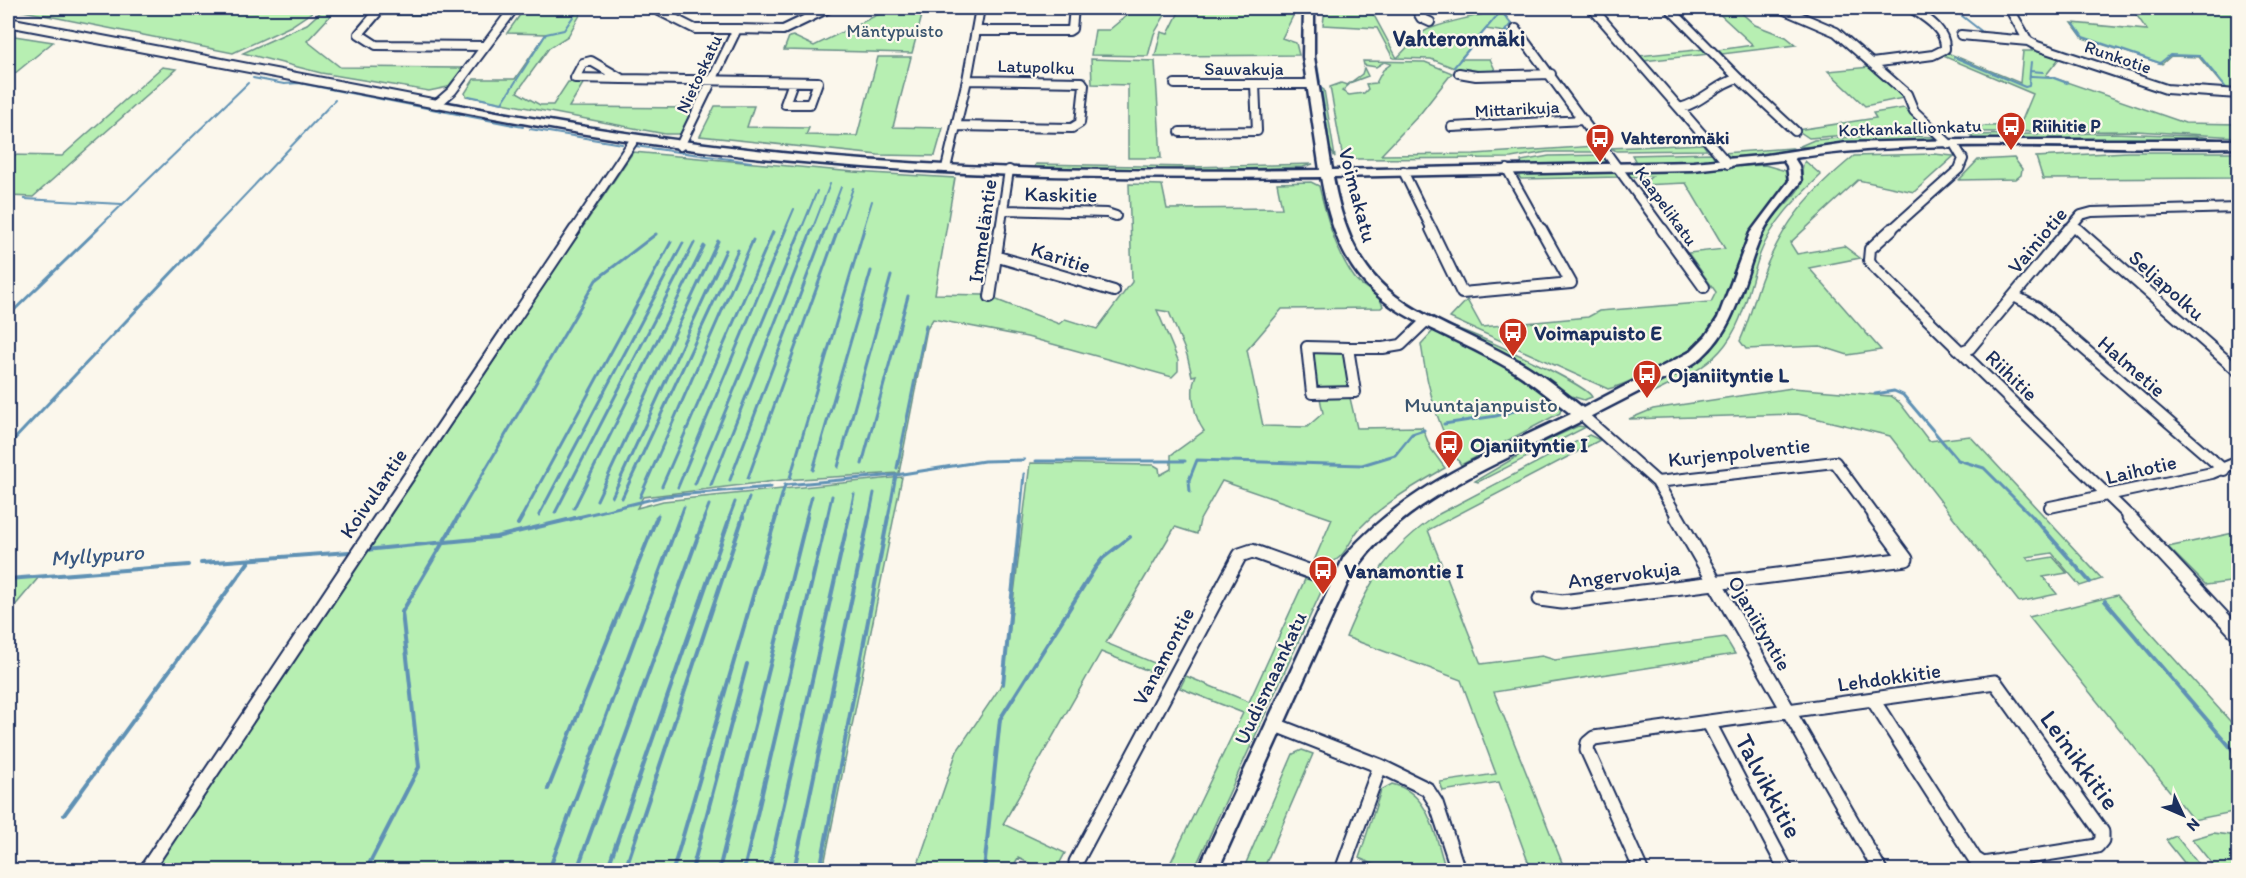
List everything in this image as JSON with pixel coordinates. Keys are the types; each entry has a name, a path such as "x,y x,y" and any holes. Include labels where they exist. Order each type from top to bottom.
{"street":[{"path":"381,8 359,33 375,44 485,46"},
{"path":"8,22 437,104 452,91 514,8"},
{"name":"Nietoskatu","path":"652,8 695,29 736,29 680,146"},
{"path":"736,29 783,30 829,8"},
{"path":"945,168 957,126 980,8"},
{"path":"976,31 1069,31 1072,28 1074,8"},
{"name":"Voimakatu","path":"1309,8 1307,28 1313,84 1328,172 1343,236 1354,260 1385,294 1425,322 1517,366 1582,415"},
{"path":"1415,8 1421,18 1430,22"},
{"path":"1592,8 1728,164"},
{"path":"1669,8 1738,78 1795,131"},
{"path":"1780,8 1836,32 1912,102 1914,111 1955,144"},
{"path":"1872,63 1934,55 1945,49 1946,40 1942,34 1911,8"},
{"path":"2009,8 2028,41"},
{"name":"Kaapelikatu","path":"1516,29 1704,287"},
{"name":"Runkotie","path":"1961,35 2028,41 2166,89 2238,94"},
{"path":"623,80 591,61 584,63 575,78 623,80 793,82"},
{"path":"1459,73 1476,76 1551,74"},
{"path":"1680,108 1691,106 1730,80 1738,78"},
{"name":"Latupolku","path":"957,126 1072,128 1080,123 1084,85 1082,82 967,80"},
{"name":"Sauvakuja","path":"1175,84 1313,84"},
{"path":"1180,132 1257,131 1255,84"},
{"name":"Kotkankallionkatu","path":"437,104 634,140 680,146 792,158 1009,170 1212,174 1618,167 1728,164 1837,148 1955,144 2238,144"},
{"name":"Mittarikuja","path":"1452,127 1584,120"},
{"name":"Koivulantie","path":"146,870 634,140"},
{"name":"Riihitie","path":"1955,144 1963,159 1959,169 1870,249 1869,260 2111,496 2238,634"},
{"name":"Uudismaankatu","path":"1208,870 1339,582 1361,548 1407,507 1463,473 1681,364 1711,339 1729,311 1756,233 1795,182 1793,166 1786,156"},
{"path":"1403,171 1462,293 1571,284 1508,169"},
{"name":"Immeläntie","path":"990,297 998,257 1009,170"},
{"name":"Vainiotie","path":"1962,351 1970,348 2079,216 2092,212 2238,208"},
{"name":"Kaskitie","path":"1004,210 1107,213 1116,216"},
{"name":"Seljapolku","path":"2073,225 2238,371"},
{"name":"Karitie","path":"998,257 1102,290 1114,291"},
{"name":"Halmetie","path":"2014,296 2037,308 2224,470"},
{"path":"1348,346 1355,392 1312,393 1306,348 1348,346 1399,345 1425,322"},
{"name":"Ojaniityntie","path":"1582,415 1657,482 1880,870"},
{"name":"Kurjenpolventie","path":"1657,482 1835,462 1906,559 1713,582"},
{"name":"Laihotie","path":"2050,507 2111,496 2224,470 2238,462"},
{"name":"Vanamontie","path":"1077,870 1076,862 1240,555 1252,551 1339,582"},
{"name":"Angervokuja","path":"1540,599 1562,602 1713,582"},
{"name":"Lehdokkitie","path":"1788,711 1995,682"},
{"name":"Leinikkitie","path":"1873,700 1975,859 1983,864 2097,846 2102,840 2102,832 1995,682"},
{"name":"Talvikkitie","path":"1641,870 1587,750 1588,743 1594,738 1788,711"},
{"name":"Talvikkitie","path":"1709,723 1786,870"},
{"path":"1273,724 1380,766 1427,789 1436,803 1458,870"},
{"path":"1342,870 1380,766"}],"green space":[{"path":"8,8 318,8 291,26 233,53"},
{"path":"325,8 374,10 372,14 332,14 307,41 340,67 463,68 448,87 429,91 321,73 243,53 307,24"},
{"path":"424,8 461,8 456,15 382,15 383,12 421,12"},
{"path":"525,8 584,8 568,36 549,48 517,92 540,105 553,105 568,82 584,82 569,107 695,108 681,134 665,134 466,96 465,93 474,79 515,79 546,34 507,33"},
{"name":"Mäntypuisto","path":"891,8 924,8 912,53 784,50 789,37 793,36 814,46"},
{"path":"1132,8 1169,8 1154,34 1148,56 1091,55 1095,30 1109,30 1132,11"},
{"path":"1181,8 1297,8 1282,38 1296,43 1299,55 1155,56 1161,32 1168,34"},
{"path":"1325,8 1370,8 1397,58 1421,34 1439,25 1502,11 1512,24 1505,32 1486,29 1460,59 1490,59 1496,72 1457,69 1431,59 1393,58 1377,28 1323,25"},
{"path":"1713,8 1736,8 1755,25 1786,37 1796,45 1722,54 1718,50 1753,45"},
{"path":"2112,8 2238,8 2238,92 2228,92 2199,57 2171,56 2162,64 2083,38 2072,23 2147,30 2133,10"},
{"path":"8,35 53,42 8,79"},
{"path":"2028,44 2061,56 2046,75 2185,123 2238,124 2238,137 2136,131 1974,132 1961,127 2020,125 2033,94 1943,56 1948,53 2020,83 2023,51 2032,51"},
{"path":"1705,49 1710,54 1643,61 1638,56"},
{"path":"878,57 911,57 893,127 943,128 935,156 878,155 700,136 715,106 754,106 747,127 809,128 806,135 857,136"},
{"path":"1091,59 1155,61 1161,158 1128,158 1128,85 1092,84"},
{"path":"1363,61 1425,62 1452,73 1420,114 1381,155 1474,154 1596,146 1599,152 1547,152 1511,158 1355,159 1342,153 1330,87 1341,83 1347,85 1362,74 1364,68 1368,76 1352,82 1342,91 1349,95 1364,93 1368,89 1366,84 1376,83 1383,70 1391,64 1384,62 1376,67 1364,65"},
{"path":"162,67 176,69 33,197 8,196 8,155 62,156"},
{"path":"1870,67 1903,98 1865,106 1828,71"},
{"path":"1319,89 1324,90 1335,157 1328,146"},
{"path":"1904,108 1934,133 1885,132 1809,138 1797,130 1876,118 1873,113"},
{"path":"2113,133 2195,136 2238,141 1975,140 1970,135"},
{"path":"1880,135 1937,137 1927,141 1798,147 1814,140"},
{"path":"1703,144 1707,150 1616,151 1611,148"},
{"path":"1794,149 1736,159 1723,153"},
{"path":"633,152 854,172 955,178 935,294 984,295 1059,324 1065,319 1097,329 1132,282 1129,184 1162,185 1167,209 1282,208 1277,183 1311,182 1319,186 1332,233 1347,267 1357,281 1377,296 1383,306 1381,308 1282,309 1247,350 1263,426 1307,427 1323,413 1320,398 1350,398 1357,428 1422,427 1431,449 1445,468 1401,494 1370,518 1340,557 1328,563 1314,561 1332,519 1222,481 1200,520 1197,534 1175,527 1106,643 1164,667 1159,675 1101,652 1003,824 1065,853 1056,870 1044,870 1018,858 1011,870 916,870 957,751 999,689 1004,676 1030,463 1154,465 1159,468 1160,475 1171,469 1171,455 1204,431 1194,404 1193,389 1196,375 1192,376 1187,355 1169,312 1157,310 1178,360 1178,371 1172,377 1027,337 933,319 927,329 899,473 783,480 643,497 637,508 663,501 902,477 823,870 154,870"},
{"path":"2127,152 2238,152 2238,178 2043,179 2036,157"},
{"path":"1712,153 1715,160 1711,162 1637,164 1632,155"},
{"path":"1934,154 1954,156 1914,192 1858,180 1790,243 1797,254 1844,246 1860,258 1809,268 1881,350 1848,355 1820,346 1746,349 1740,341 1769,260 1787,226 1823,183 1854,156"},
{"path":"1605,155 1607,161 1600,164 1522,165 1521,161 1549,156"},
{"path":"2014,158 2022,169 2021,175 2016,179 1959,180 1978,160"},
{"path":"1805,161 1821,175 1794,202 1771,231 1760,254 1745,305 1728,340 1713,358 1697,370 1649,393 1657,385 1703,356 1719,341 1734,315 1765,230 1800,187 1802,167"},
{"path":"1036,164 1191,167 1313,164 1303,167 1206,170 1034,167"},
{"path":"1765,165 1786,171 1787,183 1749,234 1717,316 1708,332 1695,346 1650,372 1608,389 1450,318 1467,300 1482,327 1588,317 1599,311 1711,302 1716,292 1688,253 1725,249 1686,183 1642,185 1652,176 1630,177 1629,173 1632,171"},
{"path":"1614,172 1619,177 1521,179 1517,174"},
{"path":"1441,324 1471,334 1547,368 1585,390 1592,397 1584,400 1571,396"},
{"name":"Muuntajanpuisto","path":"1433,331 1502,362 1534,381 1561,406 1560,413 1461,465 1440,423 1427,376 1421,344"},
{"path":"1312,350 1342,350 1350,389 1317,388"},
{"path":"1792,388 1890,396 1900,403 1929,441 1970,436 2102,579 2080,586 2052,553 2026,557 2029,561 2053,557 2067,573 2043,577 2057,594 2019,602 1890,436 1798,414 1629,419 1653,409"},
{"path":"1578,426 1586,427 1478,482 1475,481 1535,446"},
{"path":"1589,435 1600,440 1428,530 1481,664 1542,656 1555,660 1725,637 1735,654 1494,692 1565,870 1531,870 1499,782 1443,791 1440,782 1496,774 1461,680 1346,637 1363,599 1382,567 1393,553 1421,527 1439,514"},
{"path":"2238,532 2238,581 2206,585 2168,547"},
{"path":"1307,575 1321,585 1321,592 1194,870 1167,870 1243,713 1180,688 1186,676 1249,702"},
{"path":"39,577 8,614 8,579"},
{"path":"2117,595 2238,730 2238,811 2193,820 2029,617"},
{"path":"1302,750 1313,754 1263,870 1243,870 1293,754"},
{"path":"1392,784 1405,789 1423,806 1430,818 1446,870 1386,870 1359,858 1381,790"},
{"path":"2213,833 2238,836 2238,870 2217,870 2192,839"},
{"path":"2176,836 2203,870 2190,870 2166,840"}],"waterway":[{"path":"469,96 502,103 546,34 564,30 579,8"},
{"path":"1952,8 1985,34"},
{"path":"1454,67 1501,11 1511,24 1505,31 1517,34"},
{"path":"2074,24 2083,37 2160,63 2170,55 2200,56 2226,88"},
{"path":"2238,52 2233,60 2238,67"},
{"path":"1954,57 2025,87 2029,86 2030,71"},
{"path":"2030,71 2031,62"},
{"path":"1317,65 1320,82"},
{"path":"2030,71 2043,72"},
{"path":"2031,76 2051,77 2067,83"},
{"path":"253,78 284,84 299,83 523,127"},
{"path":"96,230 248,83"},
{"path":"1321,88 1328,135"},
{"path":"212,230 335,100"},
{"path":"530,129 622,144"},
{"path":"635,146 751,162"},
{"path":"812,230 830,184"},
{"path":"825,230 841,187"},
{"path":"838,230 853,188"},
{"path":"801,230 817,191"},
{"path":"8,198 12,199"},
{"path":"24,199 122,204"},
{"path":"863,230 872,201"},
{"path":"785,230 794,209"},
{"path":"8,316 98,229"},
{"path":"8,446 213,229"},
{"path":"678,487 786,229"},
{"path":"695,484 801,229"},
{"path":"711,485 812,229"},
{"path":"730,480 825,229"},
{"path":"748,478 838,229"},
{"path":"790,478 864,229"},
{"path":"662,486 773,232"},
{"path":"457,518 596,280 656,234"},
{"path":"640,497 753,240"},
{"path":"597,500 718,241"},
{"path":"521,518 671,242"},
{"path":"539,515 683,243"},
{"path":"555,513 694,243"},
{"path":"574,508 704,246"},
{"path":"612,497 726,250"},
{"path":"622,498 738,250"},
{"path":"813,470 871,271"},
{"path":"838,467 891,276"},
{"path":"862,464 908,296"},
{"path":"897,468 926,325"},
{"path":"1875,394 1894,391 1903,395 1958,460 1984,468 2033,517"},
{"path":"1444,424 1496,416 1544,403 1556,406"},
{"path":"1190,492 1189,480 1197,460 1362,465 1395,455 1412,434 1424,430"},
{"path":"896,475 984,461 1024,460"},
{"path":"1036,461 1185,461"},
{"path":"1020,518 1024,474"},
{"path":"775,518 785,485 896,475"},
{"path":"888,518 896,475"},
{"path":"574,518 665,496 771,487"},
{"path":"869,518 874,493"},
{"path":"849,518 854,494"},
{"path":"806,518 812,496"},
{"path":"827,518 832,496"},
{"path":"742,518 749,498"},
{"path":"729,518 735,502"},
{"path":"704,518 709,505"},
{"path":"680,518 684,507"},
{"path":"443,542 458,517"},
{"path":"518,524 522,517"},
{"path":"443,542 496,537 580,517"},
{"path":"548,789 657,517"},
{"path":"549,870 680,517"},
{"path":"577,870 705,517"},
{"path":"607,870 730,517"},
{"path":"625,870 743,517"},
{"path":"673,870 776,517"},
{"path":"719,870 807,517"},
{"path":"744,870 827,517"},
{"path":"769,870 849,517"},
{"path":"794,870 869,517"},
{"path":"820,870 888,517"},
{"path":"1003,684 1020,517"},
{"path":"2033,517 2090,582"},
{"path":"984,870 1000,719 1095,568 1103,558 1130,537"},
{"path":"365,550 443,542"},
{"path":"366,870 419,767 402,612 443,542"},
{"path":"201,563 349,552"},
{"path":"64,815 250,560"},
{"name":"Myllypuro","path":"8,579 189,565"},
{"path":"2105,601 2238,756"},
{"path":"692,870 747,664"}],"place":[{"name":"Riihitie P","path":"2011,152"},
{"name":"Vahteronmäki","path":"1600,164"},
{"name":"Voimapuisto E","path":"1513,358"},
{"name":"Ojaniityntie L","path":"1647,400"},
{"name":"Ojaniityntie I","path":"1449,470"},
{"name":"Vanamontie I","path":"1323,596"}],"district":[{"name":"Vahteronmäki","path":"1459,38"}]}
